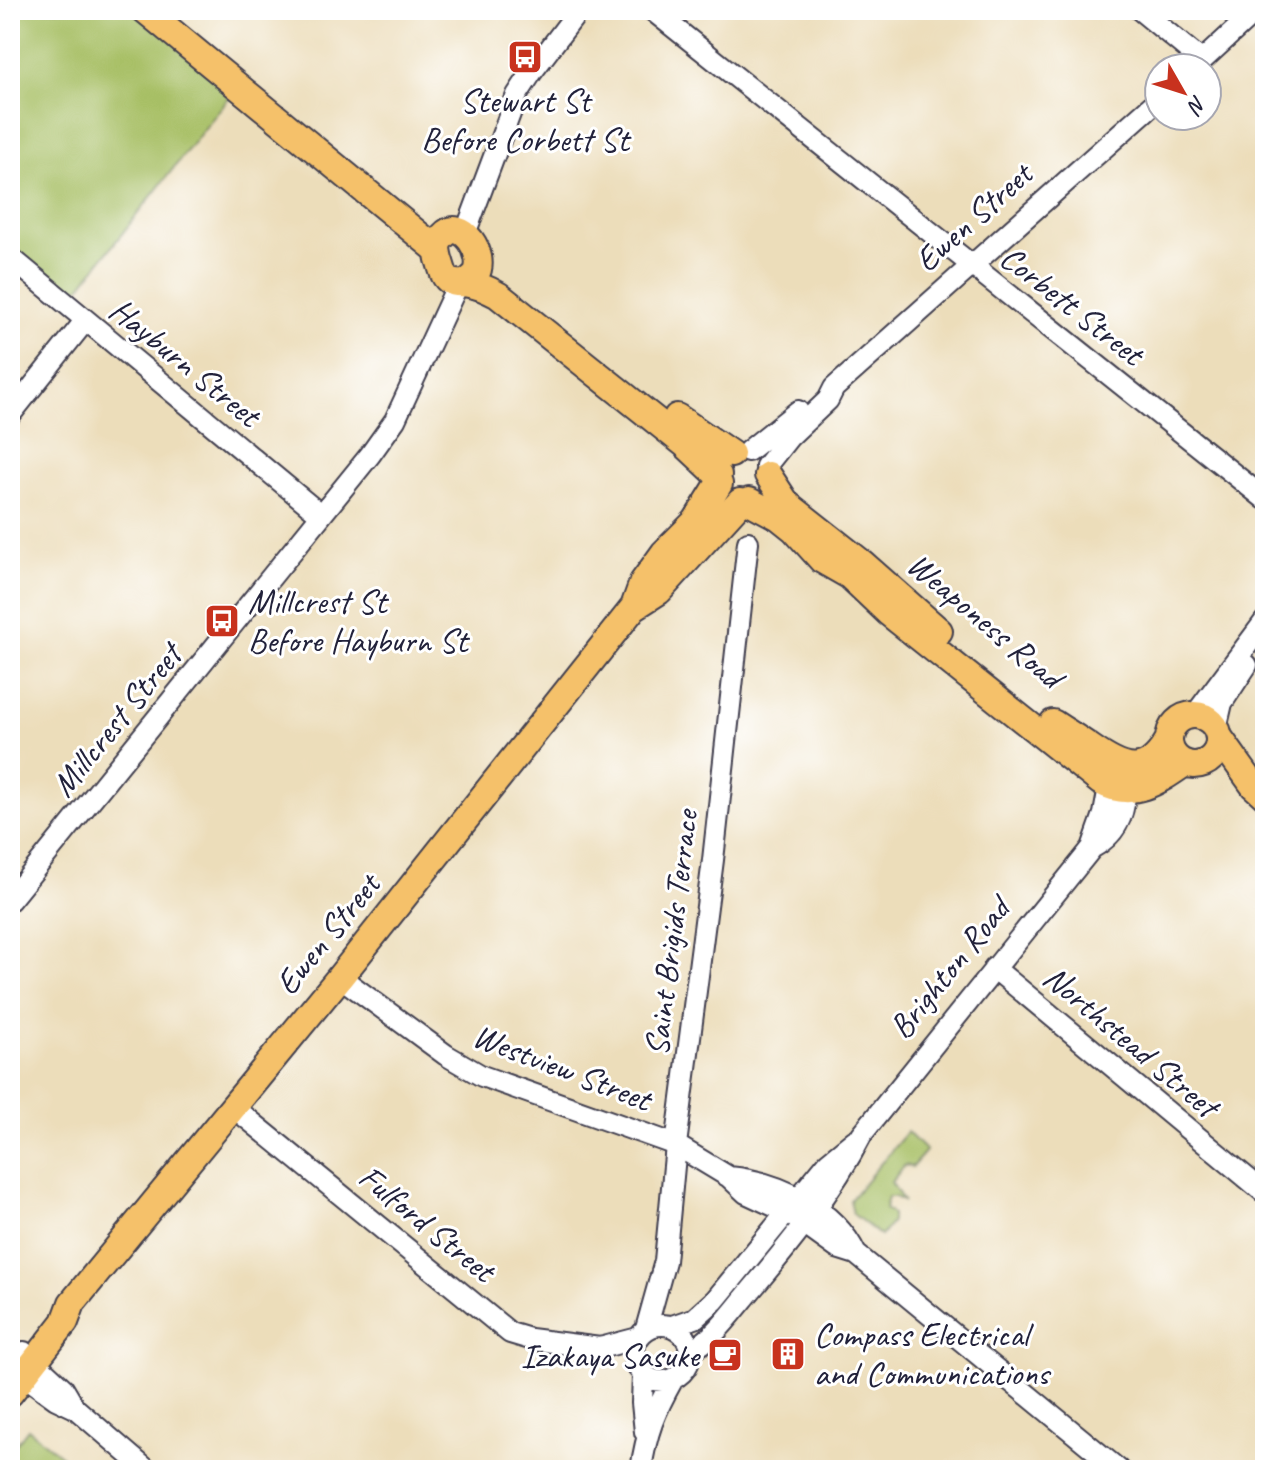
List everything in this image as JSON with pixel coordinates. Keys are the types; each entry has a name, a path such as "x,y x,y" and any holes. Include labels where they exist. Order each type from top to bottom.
{"main road":[{"path":"145,10 449,238 472,241 478,258 476,274 456,281 449,238 168,10"},
{"name":"Weaponess Road","path":"478,258 863,564 1019,702 1119,781"},
{"name":"Weaponess Road","path":"456,281 498,295 685,444 742,467"},
{"name":"Weaponess Road","path":"742,467 728,497 779,517 822,560 850,576 889,613 1119,781"},
{"name":"Ewen Street","path":"19,1370 54,1313 72,1303 340,977 634,607 643,582 664,553 742,467 763,492 744,501 659,591 634,607"},
{"path":"1119,781 1161,753 1179,720 1210,727 1260,791"},
{"path":"1119,781 1144,789 1215,752 1210,727"},
{"path":"1169,739 1174,755 1260,791"}],"street":[{"path":"449,238 517,95 579,10"},
{"name":"Corbett Street","path":"652,10 1265,499"},
{"path":"1140,10 1185,52"},
{"path":"1211,52 1257,10"},
{"name":"Ewen Street","path":"742,467 821,391 834,388 1143,113"},
{"name":"Hayburn Street","path":"10,257 321,515"},
{"name":"Millcrest Street","path":"10,900 370,455 395,420 456,281"},
{"path":"10,415 85,321"},
{"name":"Saint Brigids Terrace","path":"642,1334 665,1261 748,542"},
{"path":"1210,727 1265,621"},
{"path":"1210,727 1237,678 1265,644"},
{"name":"Brighton Road","path":"690,1351 699,1347 718,1329 802,1210 828,1162 862,1134 1092,848 1105,840 1117,826 1124,811 1119,781"},
{"name":"Northstead Street","path":"994,968 1265,1193"},
{"name":"Westview Street","path":"340,977 446,1055 482,1076 676,1145 729,1177 746,1193 802,1210 837,1248 856,1254 1119,1470"},
{"name":"Fulford Street","path":"232,1106 510,1333 530,1339 600,1348 642,1372"},
{"name":"Brighton Road","path":"672,1326 695,1318 802,1210"},
{"path":"641,1470 646,1436 658,1405 673,1379 687,1366 690,1351 681,1331 672,1326 655,1325 642,1334 635,1347 635,1361 642,1372 661,1381 673,1379"},
{"name":"Fulford Street","path":"600,1348 642,1334"},
{"path":"19,1370 63,1388 75,1408 147,1470"},
{"path":"642,1372 646,1436"}],"green space":[{"path":"10,10 136,10 235,90 73,296 10,247"},
{"path":"907,1132 926,1151 912,1167 905,1165 891,1182 904,1202 888,1197 885,1209 892,1214 892,1222 881,1236 853,1214 850,1200"},
{"path":"28,1429 79,1470 10,1470 10,1452"}],"place":[{"name":"Stewart St Before Corbett St","path":"525,57"},
{"name":"Millcrest St Before Hayburn St","path":"222,621"},
{"name":"Compass Electrical and Communications","path":"788,1354"},
{"name":"Izakaya Sasuke","path":"725,1355"}]}
